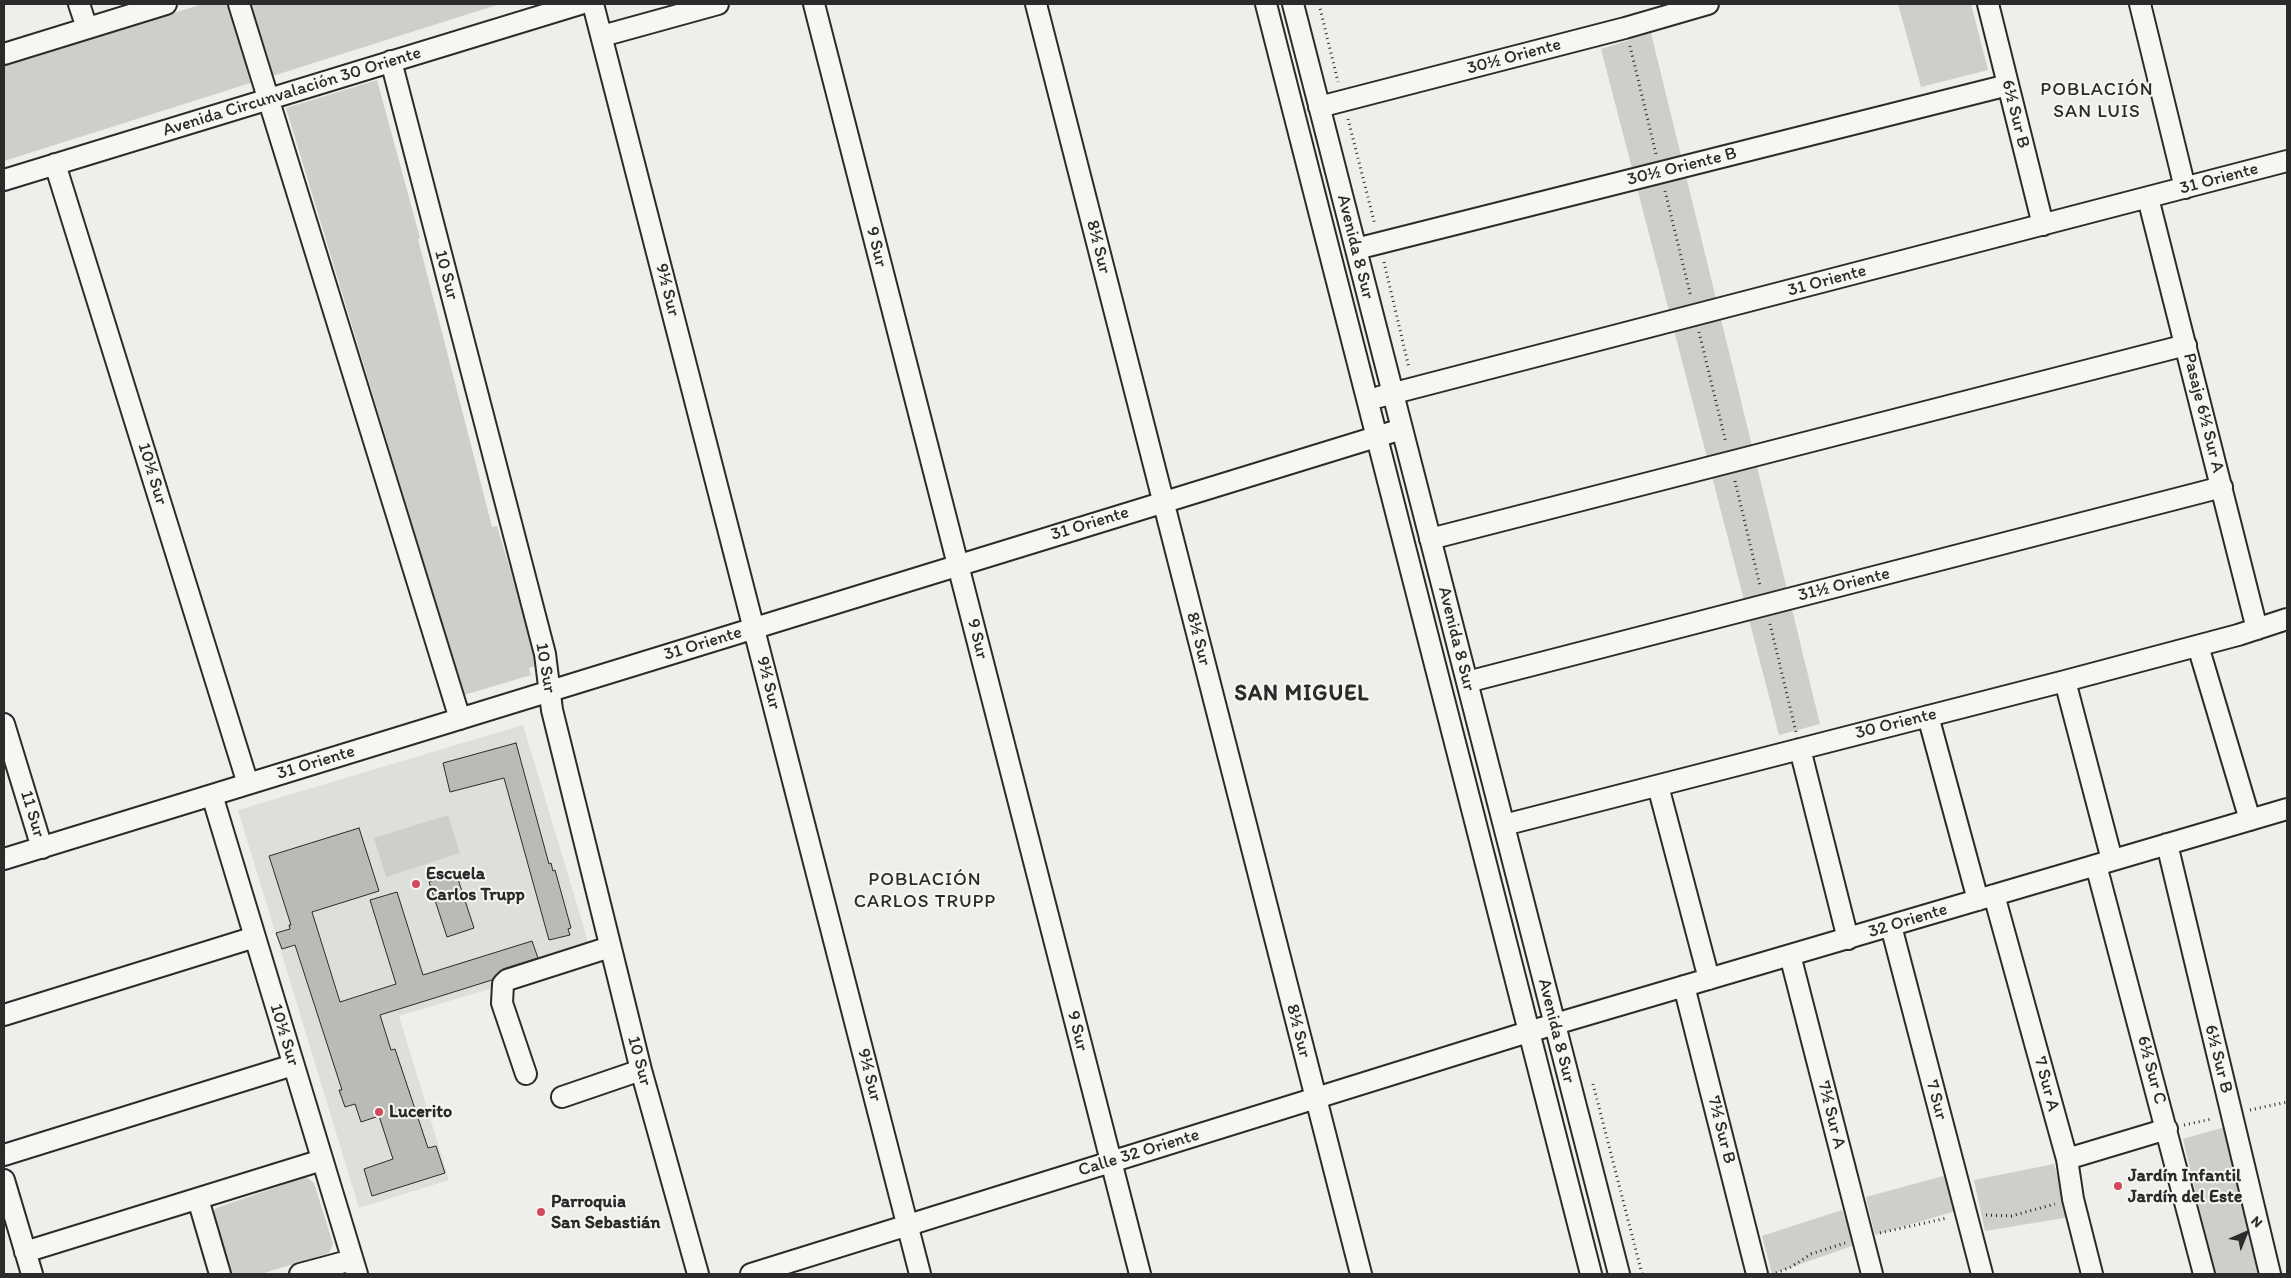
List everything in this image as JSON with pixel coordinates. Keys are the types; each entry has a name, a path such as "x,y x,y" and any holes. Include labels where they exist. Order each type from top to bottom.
{"street":[{"path":"79,4 87,28"},
{"path":"4,54 166,4"},
{"path":"239,4 460,719"},
{"name":"Avenida Circunvalación 30 Oriente","path":"4,180 580,4"},
{"name":"9½ Sur","path":"593,4 920,1274"},
{"path":"602,36 718,4"},
{"name":"9 Sur","path":"814,4 1140,1274"},
{"name":"8½ Sur","path":"1036,4 1361,1274"},
{"name":"Avenida 8 Sur","path":"1266,4 1591,1274"},
{"name":"Avenida 8 Sur","path":"1293,4 1619,1274"},
{"name":"30½ Oriente","path":"1319,107 1625,28 1708,4"},
{"name":"6½ Sur B","path":"1988,4 2042,225"},
{"path":"2140,4 2185,188"},
{"name":"10 Sur","path":"391,61 545,654 552,710 641,1070 698,1274"},
{"name":"30½ Oriente B","path":"1356,249 2008,85"},
{"name":"31 Oriente","path":"1368,400 2287,162"},
{"name":"10½ Sur","path":"55,164 248,784"},
{"name":"Pasaje 6½ Sur A","path":"2148,198 2257,629"},
{"path":"1430,539 2186,345"},
{"name":"31 Oriente","path":"4,859 1402,429"},
{"name":"31½ Oriente","path":"1467,682 2222,488"},
{"name":"30 Oriente","path":"1504,826 2198,646 2287,619"},
{"path":"2198,646 2250,820"},
{"name":"6½ Sur C","path":"2065,681 2104,862 2167,1129 2204,1274"},
{"name":"7 Sur A","path":"1928,716 2067,1159 2072,1199 2092,1274"},
{"name":"11 Sur","path":"4,724 42,848"},
{"path":"1800,749 1848,939"},
{"path":"1658,786 1709,979"},
{"name":"10½ Sur","path":"212,795 354,1267"},
{"name":"32 Oriente","path":"1528,1032 2166,844 2250,820 2286,815"},
{"name":"6½ Sur B","path":"2166,844 2270,1274"},
{"name":"7 Sur","path":"1891,926 1982,1274"},
{"path":"4,1015 255,937"},
{"path":"526,1074 502,1002 503,984 507,980 610,947"},
{"name":"7½ Sur A","path":"1790,955 1872,1274"},
{"name":"7½ Sur B","path":"1684,986 1765,1274"},
{"name":"Calle 32 Oriente","path":"751,1274 1528,1032"},
{"path":"4,1155 293,1065"},
{"path":"562,1096 641,1070"},
{"path":"2067,1159 2167,1129"},
{"path":"25,1252 322,1160"},
{"path":"4,1180 32,1274"},
{"path":"198,1198 220,1274"},
{"path":"300,1274 354,1267"}],"path":[{"path":"1625,28 1800,749"},
{"path":"1765,1274 1791,1267 1811,1254 1862,1237 1966,1214 2011,1216 2072,1199"}],"shaded area":[{"path":"203,4 500,4 4,161 4,65"},
{"path":"1898,4 1971,4 1988,70 1921,87"},
{"path":"1651,33 1820,724 1779,735 1601,49"},
{"path":"377,80 420,238 418,239 492,527 497,526 539,665 529,668 531,675 464,695 286,108"},
{"name":"Escuela Carlos Trupp","path":"523,725 593,958 399,1016 449,1180 359,1208 238,810"},
{"path":"448,815 460,853 386,877 374,838"},
{"path":"2225,1127 2258,1274 2215,1274 2183,1139"},
{"path":"2054,1164 2070,1217 1985,1231 1974,1180"},
{"path":"1947,1175 1959,1210 1875,1235 1866,1197"},
{"path":"306,1177 314,1183 333,1244 329,1253 261,1274 230,1274 211,1215 216,1208"},
{"path":"1842,1210 1855,1245 1772,1274 1762,1236"}],"building":[{"path":"516,743 549,864 551,863 553,871 555,870 571,928 568,929 570,935 549,940 504,778 450,792 443,763"},
{"path":"359,828 379,891 312,912 340,1002 396,984 370,900 397,892 423,975 532,941 538,958 503,969 492,980 380,1015 391,1050 395,1049 428,1148 436,1146 445,1173 372,1196 364,1169 393,1159 379,1116 361,1122 355,1104 345,1107 339,1090 342,1090 295,945 282,949 276,933 290,929 289,925 291,925 269,856"},
{"path":"456,873 474,928 447,937 429,882"}],"place":[{"name":"Escuela Carlos Trupp","path":"416,884"},
{"name":"Lucerito","path":"379,1112"},
{"name":"Jardín Infantil Jardín del Este","path":"2118,1186"},
{"name":"Parroquia San Sebastián","path":"541,1212"}],"district":[{"name":"POBLACIÓN SAN LUIS","path":"2097,101"},
{"name":"SAN MIGUEL","path":"1302,694"},
{"name":"POBLACIÓN CARLOS TRUPP","path":"925,891"}]}
